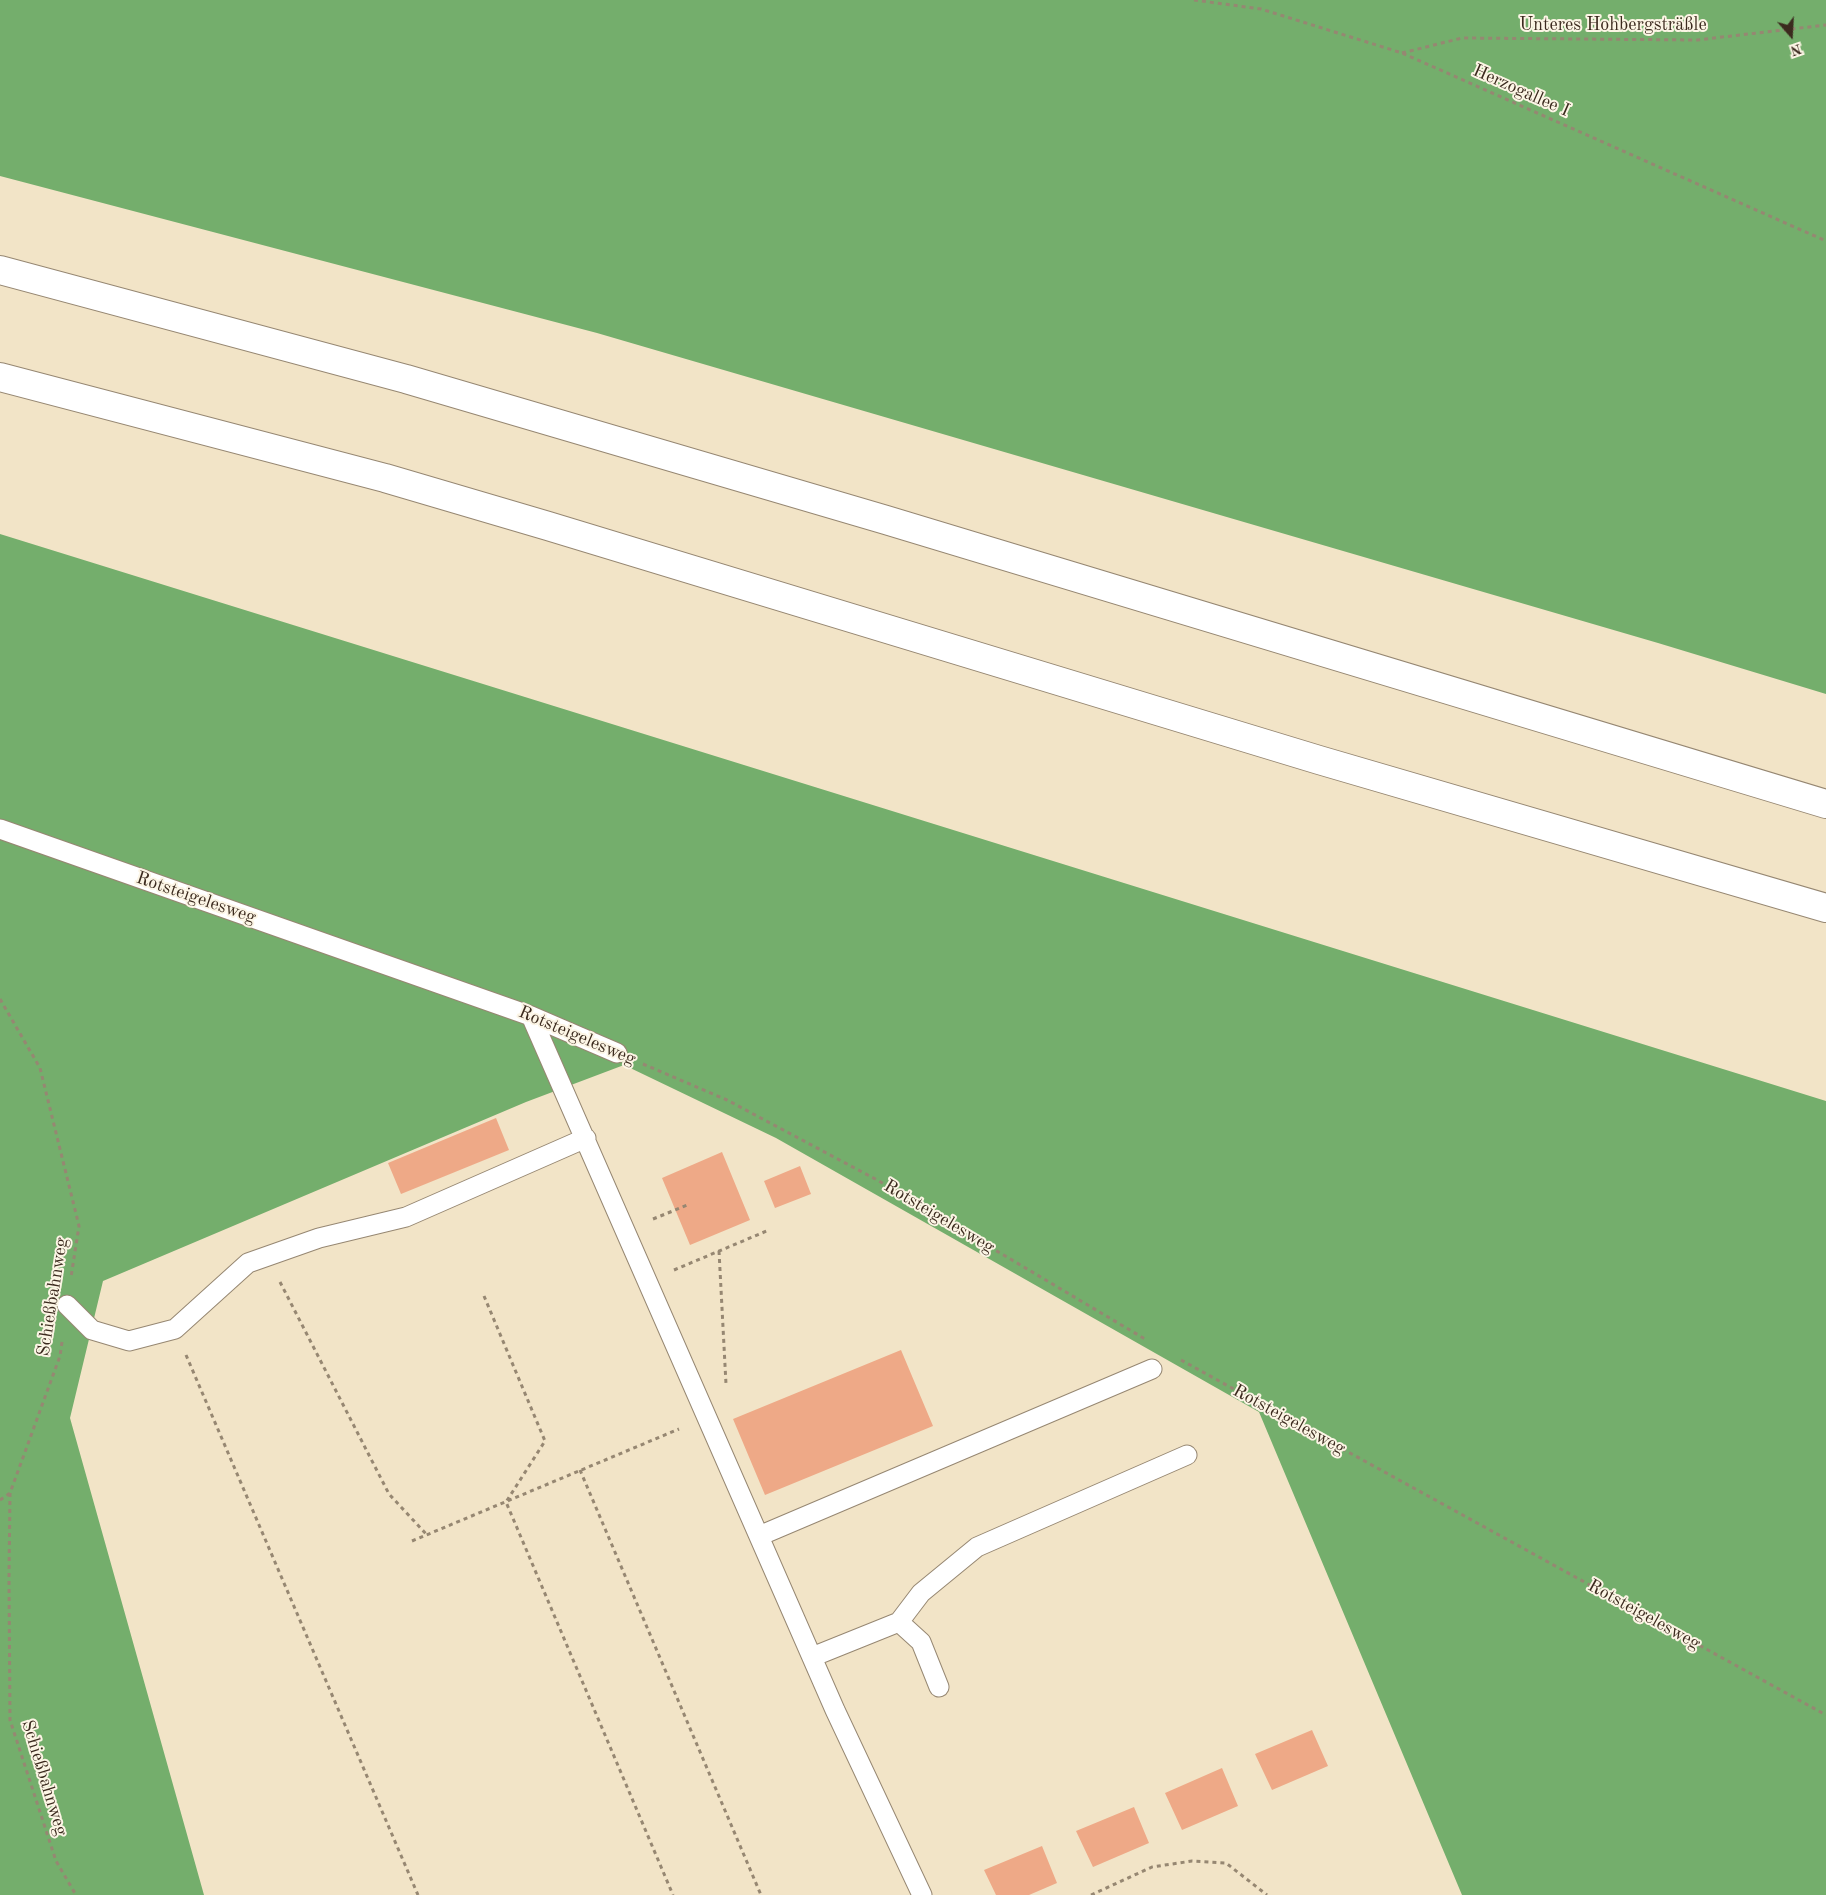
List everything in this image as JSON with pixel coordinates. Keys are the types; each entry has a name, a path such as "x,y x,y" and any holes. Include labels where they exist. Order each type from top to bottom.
{"highway":[{"path":"0,270 416,382 896,523 1826,804"},
{"path":"0,376 385,478 1328,762 1826,908"}],"lane":[{"name":"Rotsteigelesweg","path":"0,829 532,1016 617,1053"},
{"path":"532,1016 839,1718 922,1895"},
{"path":"67,1305 92,1330 130,1341 175,1329 248,1263 319,1238 406,1217 586,1138"},
{"path":"759,1536 1152,1369"},
{"path":"812,1657 899,1622 921,1593 977,1547 1187,1455"},
{"path":"899,1622 921,1642 939,1687"}],"path":[{"name":"Herzogallee I","path":"1194,0 1261,9 1402,53 1826,241"},
{"name":"Unteres Hohbergsträßle","path":"1402,53 1462,38 1697,40 1826,25"},
{"name":"Schießbahnweg","path":"0,998 40,1068 79,1226 60,1356 10,1493 9,1577 10,1720 56,1861 76,1895"},
{"name":"Rotsteigelesweg","path":"617,1053 727,1100 880,1181 1150,1342"},
{"path":"626,1230 690,1204"},
{"path":"648,1281 769,1230"},
{"path":"412,1541 708,1417 727,1403 720,1251"},
{"path":"267,1256 389,1494 427,1535"},
{"path":"484,1296 545,1441 506,1502"},
{"path":"175,1329 418,1895"},
{"name":"Rotsteigelesweg","path":"1176,1357 1826,1715"},
{"path":"580,1470 761,1895"},
{"path":"0,1500 10,1493"},
{"path":"506,1502 673,1895"},
{"path":"1091,1895 1152,1867 1192,1861 1226,1863 1267,1895"}],"green space":[{"path":"0,0 1826,0 1826,694 1658,643 597,333 0,176"},
{"path":"0,534 1826,1101 1826,1895 1462,1895 1259,1412 776,1138 624,1065 526,1102 103,1281 70,1418 204,1895 0,1895"}],"building":[{"path":"496,1118 509,1150 401,1194 388,1163"},
{"path":"722,1152 750,1220 690,1245 662,1178"},
{"path":"800,1166 811,1194 775,1208 764,1181"},
{"path":"901,1350 933,1426 765,1495 733,1419"},
{"path":"1312,1730 1328,1766 1272,1790 1255,1754"},
{"path":"1222,1768 1238,1806 1182,1830 1165,1793"},
{"path":"1134,1807 1149,1843 1093,1867 1076,1831"},
{"path":"1042,1846 1057,1883 1029,1895 996,1895 984,1870"}]}
